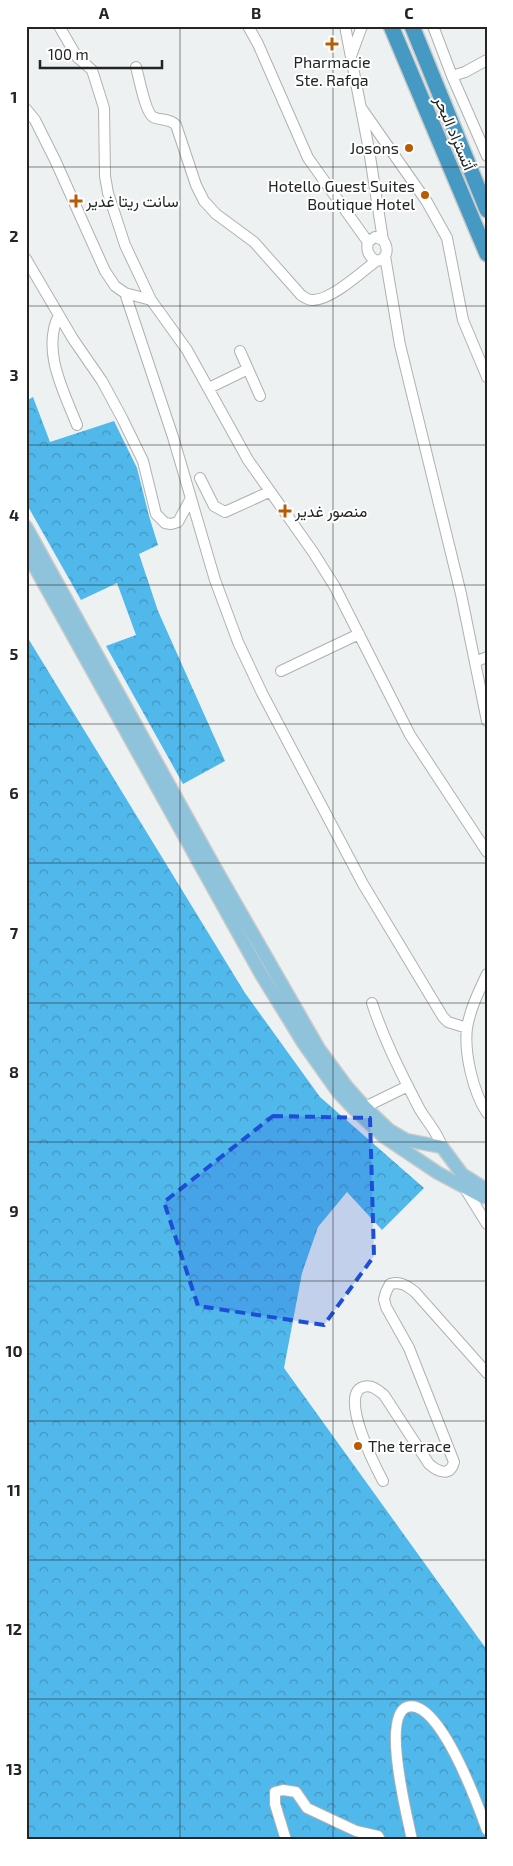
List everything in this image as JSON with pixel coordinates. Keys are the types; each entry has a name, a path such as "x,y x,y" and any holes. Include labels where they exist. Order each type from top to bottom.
{"highway":[{"name":"أتستراد البحر","path":"391,26 487,254"},
{"name":"أتستراد البحر","path":"412,26 482,190 487,210"}],"main road":[{"path":"26,528 215,868 319,1049 347,1087 365,1107 398,1136 442,1147 462,1174 487,1190"},
{"path":"26,552 286,1017 333,1084 354,1110 383,1136 418,1161 487,1199"},
{"path":"418,1161 419,1154 425,1143"}],"street":[{"path":"59,26 77,56 92,70 104,108 105,176 113,211 125,245 151,300 177,334 248,460 313,552 335,587 410,735 487,852"},
{"path":"248,26 258,44 308,158 368,242 368,253 380,258"},
{"path":"136,67 148,112 155,118 169,120 176,125 196,185 204,201 216,214 254,242 301,295 311,300 323,298 380,258 387,248 383,240 362,109 345,26"},
{"path":"351,58 362,26"},
{"path":"432,26 487,156"},
{"path":"452,76 465,72 487,60"},
{"path":"26,109 35,120 55,160 105,271 114,286 125,293 151,300"},
{"path":"362,109 427,202 447,238 464,320 487,377"},
{"path":"368,242 375,237 383,240"},
{"path":"380,258 458,585 487,721"},
{"path":"26,259 73,339 102,381 133,440 146,469 156,514 165,523 178,522 190,500"},
{"path":"125,293 173,437 215,580 238,642 363,884 442,1017 448,1022 467,1028"},
{"path":"59,315 54,324 52,347 59,379 77,425"},
{"path":"240,351 260,396"},
{"path":"209,388 248,369"},
{"path":"200,478 214,506 218,510 225,512 269,492"},
{"path":"281,671 358,634"},
{"path":"475,662 487,658"},
{"path":"487,974 475,1000 467,1028 468,1060 474,1086 487,1113"},
{"path":"372,1003 387,1045 420,1110 442,1147"},
{"path":"365,1107 408,1086"},
{"path":"464,1188 487,1224"},
{"path":"383,1481 368,1450 357,1417 354,1398 356,1392 362,1387 369,1386 377,1389 384,1395 430,1464 436,1470 448,1472 454,1462 409,1348 386,1307 384,1299 390,1284 397,1282 406,1285 415,1292 487,1373"},
{"path":"412,1840 401,1788 396,1742 398,1722 402,1712 406,1707 413,1706 432,1718 444,1734 457,1758 487,1830"},
{"path":"286,1840 275,1804 275,1792 279,1790 296,1792 306,1808 356,1831 378,1836 380,1840"}],"highlighted area":[{"path":"273,1116 370,1118 374,1256 324,1325 198,1306 164,1202"}],"green space":[{"path":"33,397 50,442 114,421 137,468 158,545 139,554 158,611 225,761 183,784 106,646 136,635 117,583 81,600 26,503 26,401"},
{"path":"26,635 245,993 320,1097 424,1188 382,1230 347,1192 318,1227 302,1273 284,1368 487,1650 487,1840 26,1840"}],"place":[{"name":"Pharmacie Ste. Rafqa","path":"332,44"},
{"name":"Josons","path":"409,148"},
{"name":"Hotello Guest Suites Boutique Hotel","path":"425,195"},
{"name":"سانت ريتا غدير","path":"76,201"},
{"name":"منصور غدير","path":"285,511"},
{"name":"The terrace","path":"358,1446"}]}
